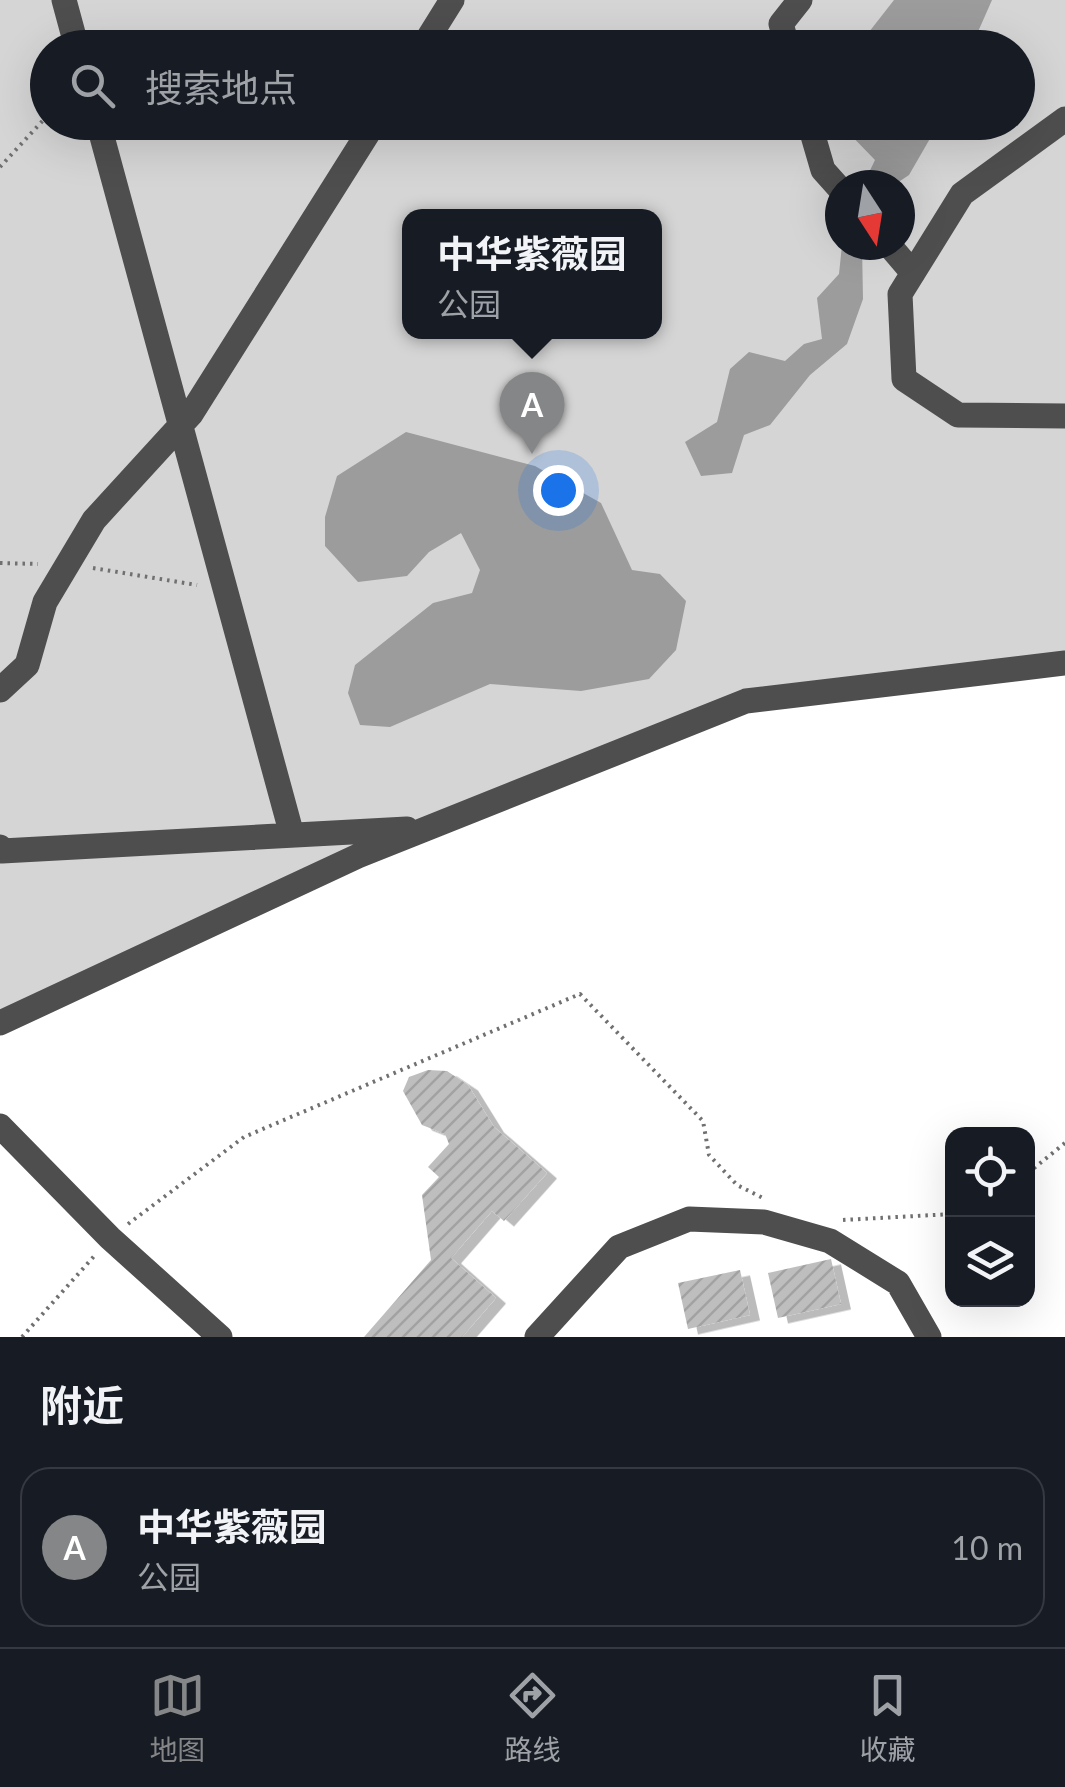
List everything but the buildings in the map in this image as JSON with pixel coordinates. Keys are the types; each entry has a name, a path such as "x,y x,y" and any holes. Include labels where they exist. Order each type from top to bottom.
{"street":[{"path":"64,0 72,30"},
{"path":"433,30 452,0"},
{"path":"783,30 781,24 800,0"},
{"path":"1065,119 962,194 900,294 904,379 958,415 1065,416"},
{"path":"103,140 292,836"},
{"path":"0,690 28,665 45,602 94,520 182,425 364,140"},
{"path":"815,140 825,172"},
{"path":"902,260 913,273"},
{"path":"0,1023 427,828 746,702 1065,664"},
{"path":"1,850 427,828"},
{"path":"0,1126 110,1238 220,1337"},
{"path":"537,1337 619,1247 689,1219 764,1222 830,1241 898,1283 929,1337"}],"path":[{"path":"0,167 30,134"},
{"path":"0,563 68,564 226,589"},
{"path":"22,1337 110,1238 244,1137 580,994 703,1121 709,1155 737,1184 767,1200"},
{"path":"1035,1167 1065,1143"},
{"path":"829,1218 862,1222 945,1215"}],"shaded area":[{"path":"0,0 1065,0 1065,663 746,701 0,1023"},
{"path":"894,0 992,0 979,30 871,30"},
{"path":"856,140 929,140 912,170 870,170 875,160"},
{"path":"840,260 862,260 863,299 847,344 810,375 770,425 744,435 732,473 701,476 685,442 717,422 730,369 749,352 785,361 804,344 822,339 817,298 839,274"},
{"path":"406,432 535,466 601,503 632,570 660,574 686,601 676,650 649,679 581,691 490,684 390,727 360,725 348,693 355,665 433,603 472,593 480,570 461,533 429,552 407,576 358,582 325,546 325,517 337,476"}],"place":[{"name":"中华紫薇园","path":"532,454"}]}
